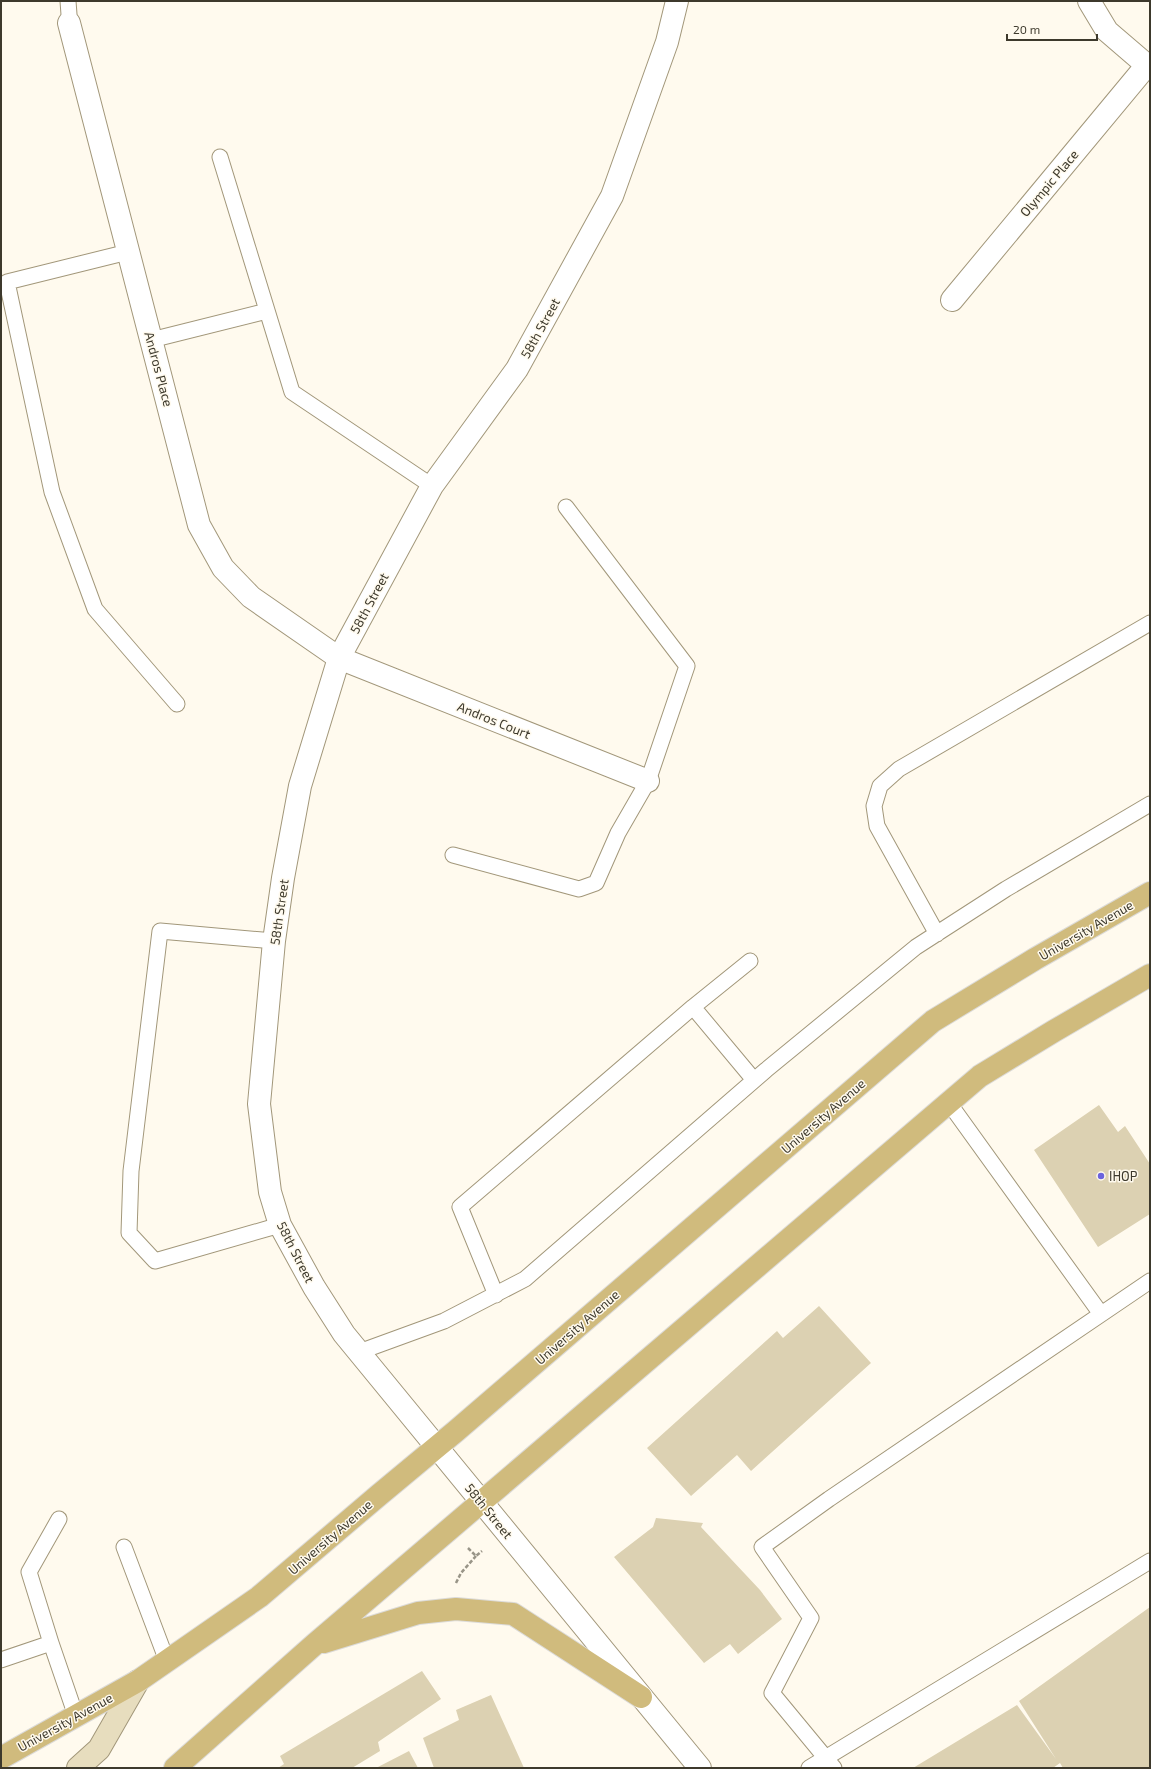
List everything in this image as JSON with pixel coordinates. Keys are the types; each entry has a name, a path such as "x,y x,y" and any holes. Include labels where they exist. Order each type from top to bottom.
{"main road":[{"name":"University Avenue","path":"1,1758 138,1681 260,1597 933,1021 1035,959 1150,893"},
{"path":"175,1768 315,1644 980,1076 1054,1030 1150,975"},
{"path":"315,1644 418,1613 456,1609 513,1614 641,1696"},
{"path":"78,1768 99,1749 138,1681"}],"street":[{"name":"58th Street","path":"677,1 667,42 612,196 517,369 432,486 339,658 300,786 283,878 274,941 259,1104 270,1192 280,1225 314,1287 344,1334 481,1503 700,1768"},
{"path":"1089,1 1107,31 1149,66"},
{"name":"Andros Place","path":"70,26 199,525 223,568 251,597 339,658"},
{"name":"Olympic Place","path":"952,300 1149,66"},
{"name":"Andros Court","path":"339,658 648,781"}],"lane":[{"path":"68,1 70,26"},
{"path":"220,157 292,392 432,486"},
{"path":"128,252 7,282 52,492 95,609 177,704"},
{"path":"151,340 268,311"},
{"path":"453,855 579,889 596,883 618,833 648,781 687,666 566,507"},
{"path":"938,934 877,826 874,806 880,786 899,769 1150,623"},
{"path":"359,1352 444,1321 525,1280 754,1080 916,947 1006,889 1150,804"},
{"path":"274,941 160,931 131,1171 129,1233 155,1261 280,1225"},
{"path":"496,1295 460,1207 693,1007 750,961"},
{"path":"693,1007 754,1080"},
{"path":"949,1103 1101,1314"},
{"path":"830,1763 772,1693 811,1618 762,1547 829,1499 1150,1281"},
{"path":"59,1519 28,1572 76,1716"},
{"path":"124,1547 167,1661"},
{"path":"809,1768 830,1763 1150,1561"},
{"path":"1,1660 51,1643"}],"path":[{"path":"467,1546 476,1556"},
{"path":"455,1587 461,1573 482,1551"}],"building":[{"name":"IHOP","path":"1099,1105 1118,1132 1125,1126 1150,1164 1150,1214 1098,1247 1034,1150"},
{"path":"819,1306 871,1363 751,1471 737,1455 691,1496 647,1448 777,1331 783,1338"},
{"path":"656,1518 703,1523 701,1527 760,1590 782,1619 738,1654 730,1644 704,1663 614,1557 653,1527"},
{"path":"1150,1607 1150,1768 1063,1768 1060,1763 1053,1768 913,1768 1017,1705 1056,1759 1019,1701"},
{"path":"422,1671 441,1699 378,1742 380,1751 352,1768 278,1768 284,1764 280,1756"},
{"path":"491,1695 524,1768 434,1768 423,1738 459,1720 456,1710"},
{"path":"409,1751 418,1768 376,1768"}],"place":[{"name":"IHOP","path":"1101,1176"}]}
